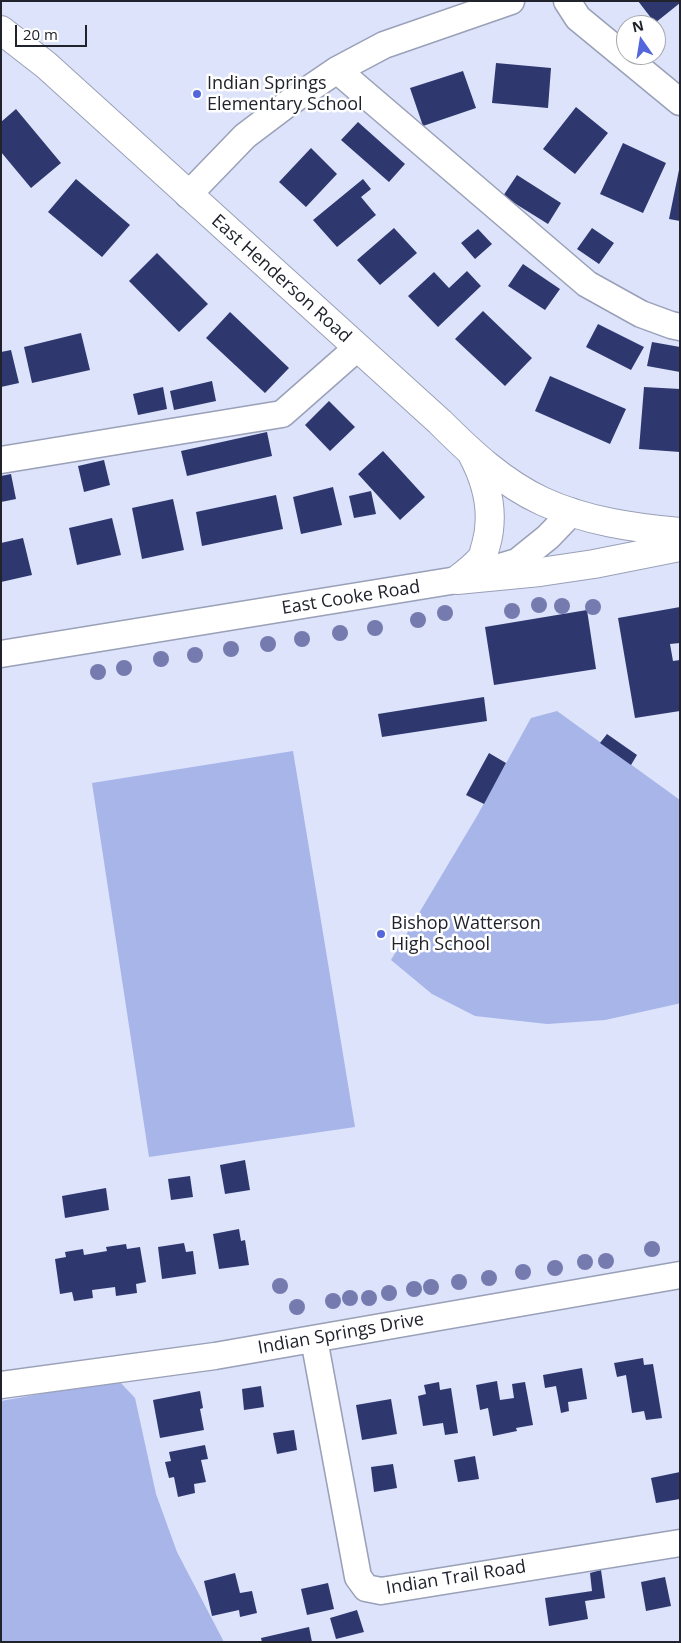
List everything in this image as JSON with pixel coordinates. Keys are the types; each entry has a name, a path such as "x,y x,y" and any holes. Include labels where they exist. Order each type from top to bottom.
{"main road":[{"name":"East Henderson Road","path":"1,30 46,65 440,422 472,454 518,488 542,501 572,512"},
{"path":"457,580 482,558 488,537 490,516 488,494 482,473 472,454"},
{"path":"572,512 636,528 680,532"},
{"path":"457,580 540,572 594,564 680,547"}],"street":[{"path":"188,195 245,136 337,70 384,45 511,1"},
{"path":"567,1 578,18 680,102"},
{"path":"337,70 586,284 641,314 680,327"},
{"path":"1,460 282,414 357,348"},
{"name":"East Cooke Road","path":"1,654 457,580 517,562 548,537 572,512"},
{"name":"Indian Springs Drive","path":"1,1385 181,1361 680,1275"},
{"name":"Indian Trail Road","path":"314,1339 358,1577 366,1588 381,1591 680,1543"}],"shaded area":[{"path":"557,711 680,800 680,1003 605,1020 547,1024 475,1016 432,994 391,960 477,816 531,718"},
{"path":"293,751 355,1127 149,1157 92,783"},
{"path":"118,1380 135,1398 156,1494 177,1552 224,1642 1,1642 1,1401"}],"building":[{"path":"638,1 680,1 665,15 649,15"},
{"path":"496,63 551,68 548,108 492,103"},
{"path":"463,71 476,108 423,126 410,88"},
{"path":"576,107 608,133 575,174 543,149"},
{"path":"16,109 61,163 31,188 1,152 1,122"},
{"path":"358,122 405,164 389,182 341,140"},
{"path":"623,143 666,163 643,213 600,194"},
{"path":"311,148 337,174 306,207 279,182"},
{"path":"680,170 680,221 669,219"},
{"path":"517,175 561,203 548,224 503,196"},
{"path":"76,179 130,225 102,257 48,212"},
{"path":"363,179 371,189 361,197 376,215 337,247 313,220"},
{"path":"394,228 417,253 380,285 357,260"},
{"path":"592,228 614,243 599,264 577,249"},
{"path":"478,229 492,244 475,259 461,243"},
{"path":"157,253 208,304 179,332 129,281"},
{"path":"523,264 560,289 545,310 508,286"},
{"path":"467,271 481,286 438,327 408,296 434,272 449,288"},
{"path":"483,311 532,358 505,386 455,339"},
{"path":"230,312 289,368 265,393 206,338"},
{"path":"598,324 644,347 631,370 586,347"},
{"path":"81,333 90,370 32,383 24,347"},
{"path":"652,342 680,347 680,372 647,366"},
{"path":"11,350 19,383 1,387 1,352"},
{"path":"550,376 626,409 610,444 535,411"},
{"path":"212,381 216,401 174,410 170,391"},
{"path":"163,387 167,409 138,415 133,394"},
{"path":"644,387 680,389 680,452 639,449"},
{"path":"329,401 355,427 330,451 305,425"},
{"path":"267,432 272,456 187,476 181,451"},
{"path":"383,451 425,497 400,520 358,474"},
{"path":"104,460 110,485 84,492 78,466"},
{"path":"11,474 16,499 1,502 1,476"},
{"path":"333,487 342,525 301,534 293,497"},
{"path":"371,491 376,514 354,518 349,496"},
{"path":"276,495 283,529 202,546 196,512"},
{"path":"173,499 184,550 142,559 132,508"},
{"path":"112,518 121,555 77,565 69,528"},
{"path":"23,538 32,575 1,582 1,543"},
{"path":"680,607 680,643 670,644 673,661 680,660 680,711 635,718 618,618"},
{"path":"587,610 596,669 494,685 485,627"},
{"path":"484,697 487,721 382,737 378,714"},
{"path":"607,734 637,755 631,765 600,743"},
{"path":"489,753 506,763 484,804 466,795"},
{"path":"245,1160 250,1190 225,1194 220,1165"},
{"path":"190,1176 193,1197 171,1200 168,1179"},
{"path":"106,1188 109,1210 65,1218 62,1196"},
{"path":"239,1229 241,1241 245,1240 249,1265 219,1269 213,1234"},
{"path":"184,1243 186,1252 193,1251 196,1274 162,1279 158,1247"},
{"path":"126,1244 127,1249 140,1247 146,1282 136,1284 137,1293 116,1296 115,1287 92,1290 93,1298 74,1301 72,1292 60,1294 55,1259 66,1257 65,1252 83,1249 84,1255 107,1251 106,1247"},
{"path":"643,1358 644,1365 653,1364 662,1418 646,1420 644,1411 632,1413 626,1375 617,1377 614,1363"},
{"path":"582,1368 587,1399 568,1402 569,1411 561,1413 556,1386 545,1388 543,1375"},
{"path":"497,1381 500,1400 514,1398 512,1384 525,1382 533,1425 516,1428 517,1431 493,1436 488,1408 480,1410 476,1385"},
{"path":"439,1382 440,1390 451,1388 458,1433 445,1435 443,1423 423,1426 418,1396 426,1394 424,1385"},
{"path":"261,1386 264,1407 244,1410 242,1389"},
{"path":"200,1391 203,1408 200,1409 204,1430 160,1438 153,1400"},
{"path":"391,1399 397,1434 362,1440 356,1405"},
{"path":"294,1430 297,1450 277,1454 273,1433"},
{"path":"205,1445 208,1459 201,1460 206,1482 194,1484 195,1493 178,1497 174,1477 169,1478 165,1462 171,1461 169,1452"},
{"path":"475,1456 479,1479 458,1482 454,1460"},
{"path":"393,1464 397,1488 374,1492 371,1467"},
{"path":"680,1472 680,1499 656,1503 651,1478"},
{"path":"601,1570 605,1598 585,1601 588,1619 549,1626 545,1598 592,1591 590,1573"},
{"path":"235,1573 240,1593 252,1591 257,1613 240,1617 239,1610 212,1616 204,1581"},
{"path":"665,1577 671,1606 646,1611 641,1582"},
{"path":"328,1583 334,1609 307,1615 301,1589"},
{"path":"357,1610 364,1632 336,1639 330,1618"},
{"path":"309,1627 312,1642 262,1642 261,1638"}],"place":[{"name":"Indian Springs Elementary School","path":"197,94"},
{"name":"Bishop Watterson High School","path":"381,934"}]}
